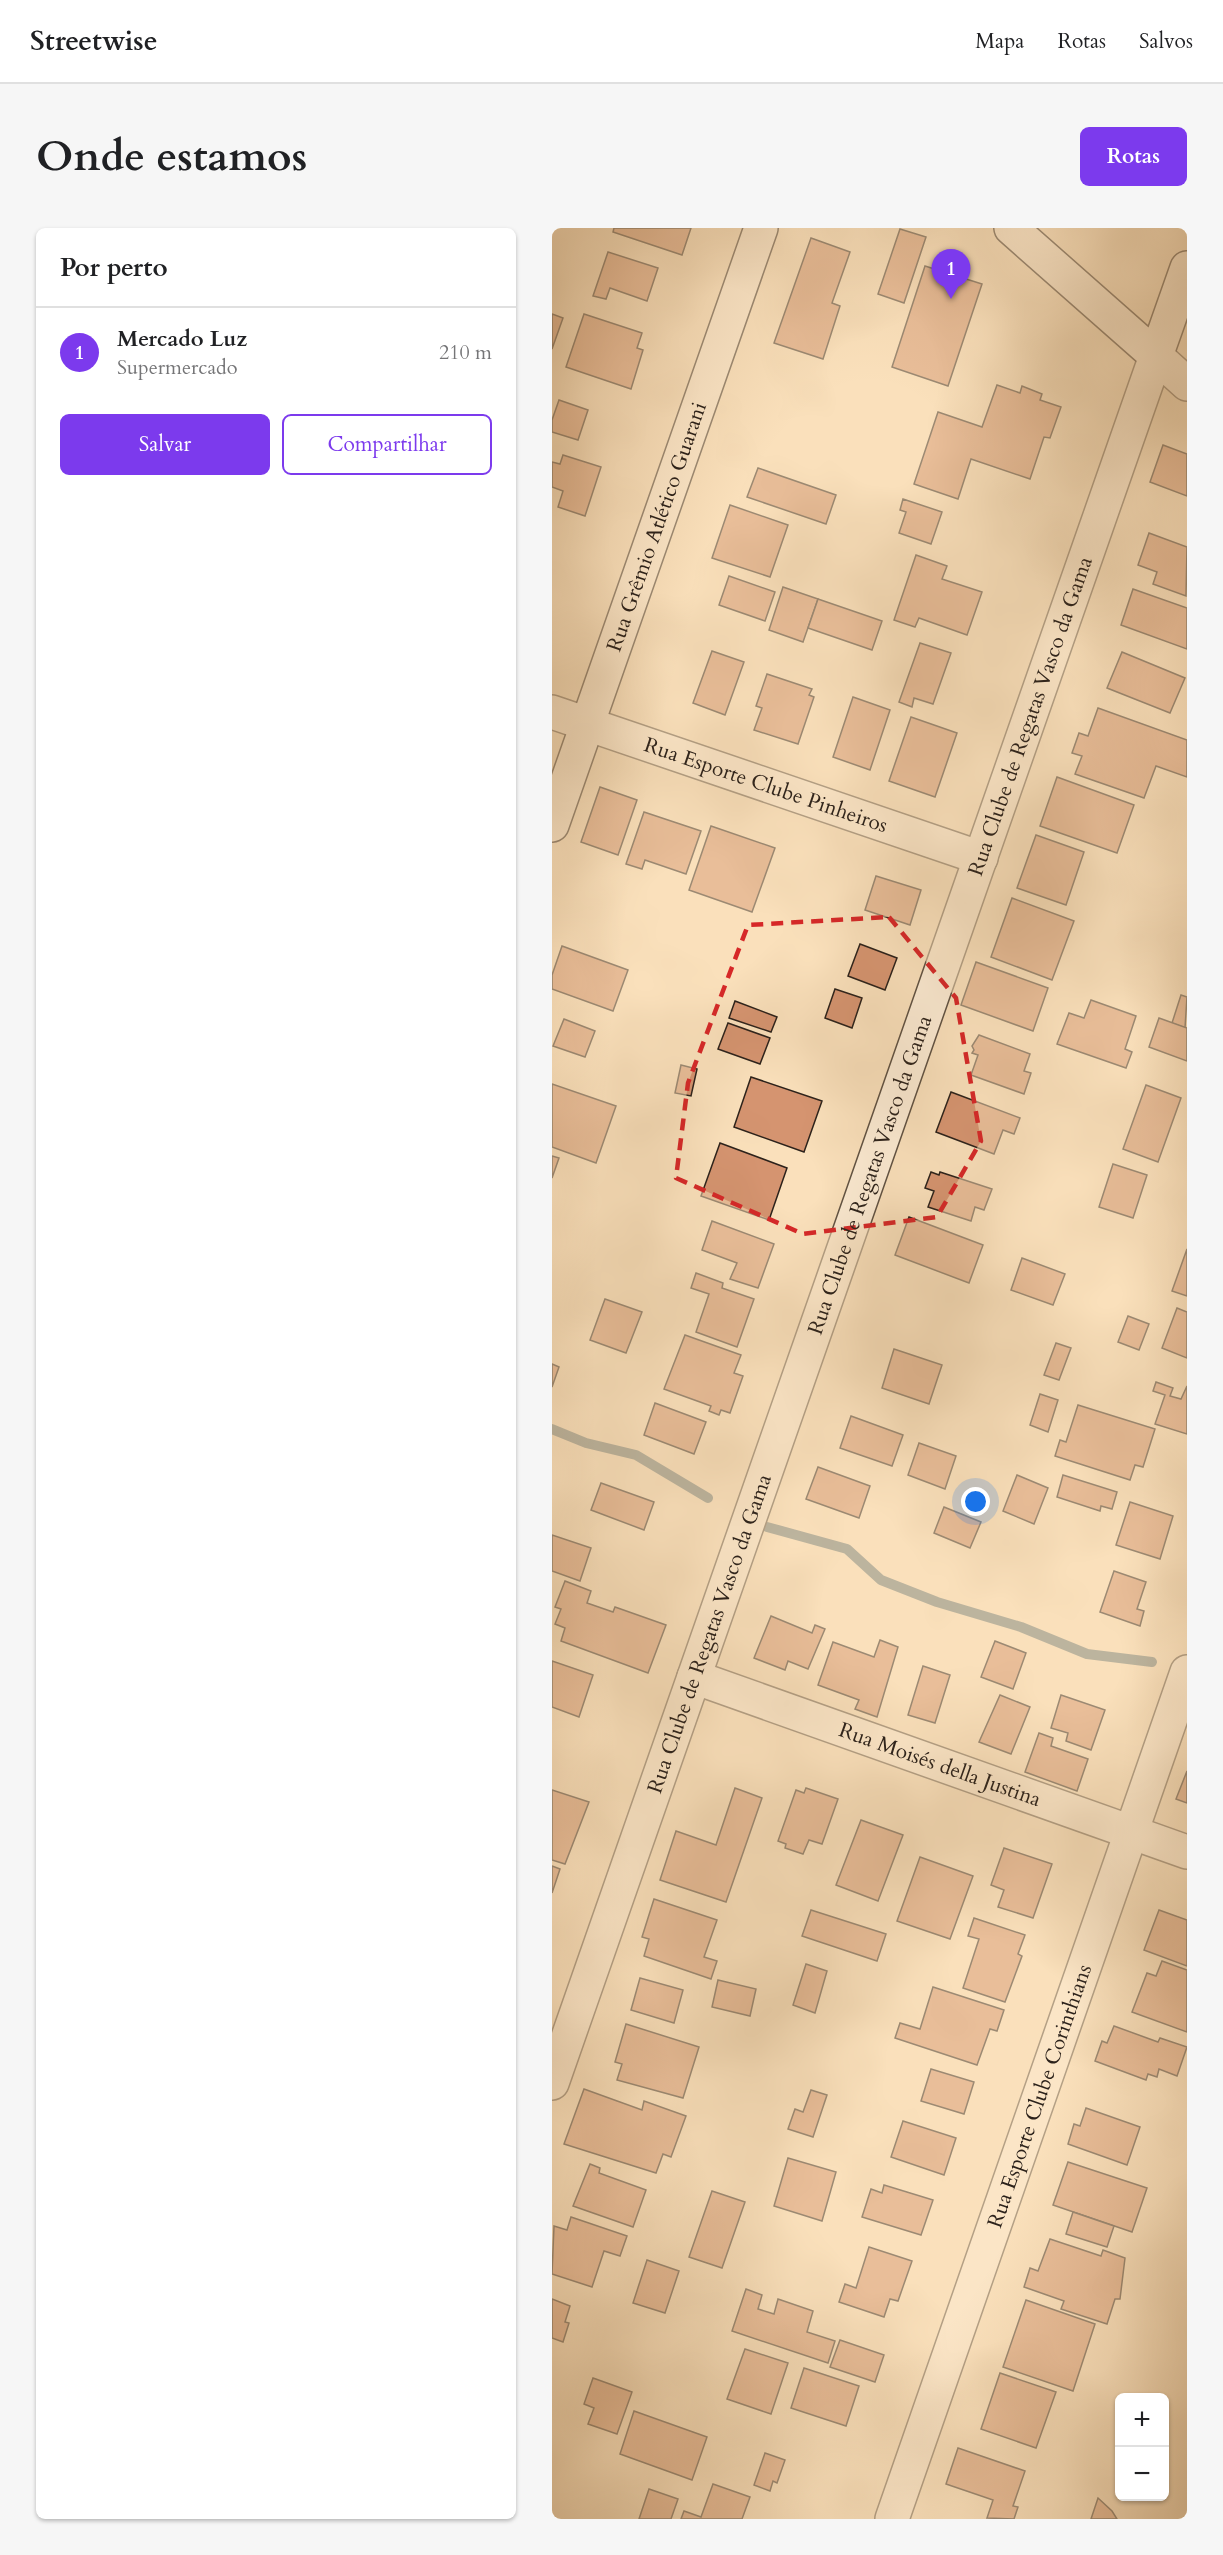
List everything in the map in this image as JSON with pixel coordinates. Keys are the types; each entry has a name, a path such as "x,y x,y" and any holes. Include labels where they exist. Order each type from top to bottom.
{"street":[{"name":"Rua Grêmio Atlético Guarani","path":"552,825 761,228"},
{"path":"1011,228 1187,384"},
{"name":"Rua Clube de Regatas Vasco da Gama","path":"552,2083 1187,268"},
{"name":"Rua Esporte Clube Pinheiros","path":"552,712 981,858"},
{"name":"Rua Esporte Clube Corinthians","path":"892,2519 1187,1672"},
{"name":"Rua Moisés della Justina","path":"694,1677 1187,1852"}],"highlighted area":[{"path":"889,917 956,998 981,1141 937,1217 803,1234 676,1178 688,1083 748,925"}],"building":[{"path":"614,228 691,228 682,255 613,232"},
{"path":"900,229 926,237 904,303 878,294"},
{"path":"811,238 850,252 832,303 840,306 823,359 774,343"},
{"path":"608,252 658,268 647,301 610,288 606,299 593,296"},
{"path":"925,266 982,284 948,386 892,367"},
{"path":"552,314 563,318 552,349"},
{"path":"584,314 642,333 637,348 643,350 631,389 566,367"},
{"path":"997,385 1020,393 1022,386 1042,394 1040,400 1061,407 1050,438 1044,437 1030,479 971,459 958,499 914,484 938,412 982,427"},
{"path":"559,400 588,410 578,440 552,432 552,420"},
{"path":"1163,445 1187,454 1187,496 1150,482"},
{"path":"563,455 601,467 585,516 558,507 563,491 552,487 552,462 560,464"},
{"path":"758,468 836,495 826,524 747,497"},
{"path":"903,499 942,512 931,544 899,533 906,512 900,510"},
{"path":"730,505 788,525 770,577 712,558"},
{"path":"1149,533 1187,547 1186,596 1153,584 1157,572 1138,565"},
{"path":"916,555 947,566 942,579 982,592 967,635 919,618 915,627 894,620"},
{"path":"729,576 775,592 765,621 719,605"},
{"path":"783,587 818,599 803,642 769,630"},
{"path":"1133,589 1187,608 1187,649 1121,625"},
{"path":"818,599 882,621 872,650 808,628"},
{"path":"920,643 951,653 933,704 914,698 912,707 899,702"},
{"path":"712,651 744,662 725,715 693,703"},
{"path":"1122,652 1185,678 1170,713 1107,688"},
{"path":"767,674 812,689 809,695 814,697 798,744 754,730 762,708 756,706"},
{"path":"853,697 890,710 870,770 833,757"},
{"path":"1098,708 1187,740 1187,777 1156,766 1144,798 1075,774 1082,756 1072,753 1079,733 1088,736"},
{"path":"911,717 957,733 935,797 889,781"},
{"path":"1057,777 1134,805 1117,853 1040,826"},
{"path":"600,787 637,800 618,855 581,842"},
{"path":"644,812 701,831 686,874 645,860 642,869 626,864"},
{"path":"711,826 775,848 752,912 689,890"},
{"path":"1036,835 1084,852 1066,905 1017,888"},
{"path":"876,876 921,890 910,925 865,910"},
{"path":"1012,898 1074,921 1052,980 991,957"},
{"path":"860,944 897,958 885,990 848,976"},
{"path":"562,946 628,970 613,1011 552,989 552,975"},
{"path":"976,962 1048,988 1033,1031 961,1005"},
{"path":"835,989 862,998 852,1028 825,1018"},
{"path":"1181,995 1187,997 1185,1028 1172,1023"},
{"path":"1091,1000 1136,1016 1125,1049 1132,1052 1126,1068 1057,1044 1069,1013 1084,1018"},
{"path":"735,1001 777,1017 771,1032 729,1018"},
{"path":"1159,1018 1187,1028 1187,1061 1149,1047"},
{"path":"564,1019 595,1031 585,1057 553,1046"},
{"path":"728,1023 770,1038 760,1064 718,1049"},
{"path":"979,1035 1030,1054 1024,1071 1031,1073 1024,1094 971,1075 978,1055 972,1053 974,1050 972,1046"},
{"path":"681,1065 697,1069 691,1096 675,1093"},
{"path":"751,1077 822,1101 804,1152 734,1127"},
{"path":"552,1084 616,1106 596,1163 552,1147"},
{"path":"1146,1085 1181,1098 1158,1162 1123,1149"},
{"path":"951,1092 1020,1118 1014,1134 1003,1130 994,1154 936,1132"},
{"path":"720,1143 787,1168 769,1220 701,1196"},
{"path":"552,1156 559,1158 552,1178"},
{"path":"1113,1164 1147,1175 1133,1218 1099,1207"},
{"path":"931,1172 939,1175 940,1172 992,1189 984,1210 975,1207 971,1221 928,1207 934,1191 925,1188"},
{"path":"909,1217 983,1245 969,1283 895,1255"},
{"path":"712,1221 774,1244 758,1288 730,1279 737,1263 702,1250"},
{"path":"1187,1249 1187,1296 1172,1291"},
{"path":"1022,1258 1065,1274 1053,1305 1011,1290"},
{"path":"696,1273 723,1283 722,1288 754,1299 737,1347 696,1332 709,1294 691,1288"},
{"path":"605,1299 642,1312 626,1353 590,1340"},
{"path":"1177,1308 1187,1312 1187,1358 1162,1348"},
{"path":"1128,1316 1149,1324 1139,1350 1118,1342"},
{"path":"685,1335 741,1355 734,1373 743,1376 730,1413 721,1410 719,1415 709,1411 711,1406 664,1389"},
{"path":"1056,1343 1071,1348 1059,1380 1044,1375"},
{"path":"894,1349 942,1365 929,1404 882,1388"},
{"path":"552,1364 559,1367 552,1387"},
{"path":"1156,1382 1173,1388 1170,1396 1181,1399 1187,1386 1187,1434 1155,1424 1165,1395 1153,1391"},
{"path":"1040,1394 1058,1400 1048,1432 1030,1425"},
{"path":"655,1403 706,1422 694,1454 644,1435"},
{"path":"1078,1405 1155,1429 1143,1467 1135,1465 1130,1480 1055,1456 1060,1440 1066,1442"},
{"path":"851,1416 903,1435 892,1466 840,1448"},
{"path":"919,1443 956,1456 945,1489 908,1475"},
{"path":"818,1467 870,1486 859,1518 806,1499"},
{"path":"1017,1475 1048,1488 1034,1524 1003,1511"},
{"path":"1063,1475 1117,1492 1112,1509 1101,1506 1100,1511 1057,1497"},
{"path":"601,1483 654,1502 644,1530 591,1510"},
{"path":"1130,1502 1173,1516 1160,1559 1116,1545"},
{"path":"944,1507 981,1522 970,1548 934,1533"},
{"path":"552,1535 591,1548 580,1581 552,1571"},
{"path":"1114,1571 1146,1582 1137,1609 1144,1611 1140,1626 1100,1612"},
{"path":"565,1581 591,1591 587,1603 613,1612 615,1607 666,1625 648,1673 561,1641 565,1628 555,1624 561,1609 555,1607"},
{"path":"771,1616 812,1633 815,1625 825,1629 808,1669 788,1661 785,1670 754,1658"},
{"path":"880,1640 898,1647 877,1717 855,1709 859,1700 818,1685 833,1642 874,1657"},
{"path":"995,1641 1026,1653 1013,1689 981,1677"},
{"path":"552,1661 593,1675 579,1717 552,1707"},
{"path":"923,1666 950,1675 935,1723 908,1715"},
{"path":"1000,1695 1030,1707 1011,1754 979,1742"},
{"path":"1061,1695 1105,1710 1091,1750 1066,1741 1068,1733 1051,1728"},
{"path":"1039,1733 1053,1738 1051,1746 1088,1759 1077,1791 1025,1772"},
{"path":"1187,1771 1187,1803 1176,1799"},
{"path":"735,1788 762,1798 726,1902 660,1880 676,1831 716,1845"},
{"path":"806,1788 838,1799 822,1844 809,1840 803,1854 785,1848 786,1844 778,1841 796,1790 804,1793"},
{"path":"552,1790 589,1802 565,1864 552,1860"},
{"path":"861,1820 903,1835 878,1901 836,1885"},
{"path":"1004,1848 1052,1864 1033,1918 998,1907 1004,1890 991,1885"},
{"path":"920,1857 973,1876 950,1939 897,1921"},
{"path":"552,1866 560,1869 552,1893"},
{"path":"654,1899 717,1920 704,1957 717,1961 711,1979 644,1956 649,1939 642,1937"},
{"path":"811,1910 886,1934 877,1961 802,1936"},
{"path":"1159,1910 1187,1920 1187,1966 1144,1950"},
{"path":"974,1918 1025,1935 1018,1954 1022,1956 1005,2002 963,1988 979,1939 968,1936"},
{"path":"1162,1961 1187,1970 1187,2032 1132,2012 1147,1973 1156,1976"},
{"path":"806,1964 827,1971 815,2013 793,2005"},
{"path":"640,1978 683,1990 674,2023 631,2010"},
{"path":"718,1980 756,1989 750,2016 712,2007"},
{"path":"933,1987 1004,2010 997,2031 990,2029 977,2065 895,2038 900,2023 920,2029"},
{"path":"626,2024 699,2047 683,2098 617,2080 622,2064 615,2062"},
{"path":"1114,2026 1158,2042 1160,2038 1187,2047 1177,2076 1159,2069 1157,2077 1148,2074 1146,2080 1095,2061 1102,2041 1107,2043"},
{"path":"931,2069 974,2082 964,2114 921,2101"},
{"path":"584,2089 642,2110 644,2101 686,2116 671,2157 663,2154 656,2173 564,2144"},
{"path":"811,2090 827,2095 813,2137 788,2129 795,2109 803,2112"},
{"path":"1086,2108 1140,2127 1127,2165 1068,2144 1074,2124 1080,2126"},
{"path":"903,2121 956,2138 944,2175 891,2157"},
{"path":"788,2158 836,2172 822,2221 774,2206"},
{"path":"1068,2162 1147,2188 1132,2232 1053,2205"},
{"path":"590,2164 600,2168 599,2173 646,2190 633,2227 573,2206"},
{"path":"884,2185 933,2200 921,2235 862,2217 871,2189 882,2193"},
{"path":"712,2191 745,2202 722,2268 689,2257"},
{"path":"1073,2212 1114,2226 1107,2247 1066,2234"},
{"path":"571,2217 627,2236 620,2256 604,2251 592,2287 552,2274 554,2226 567,2230"},
{"path":"1050,2239 1101,2256 1103,2250 1125,2258 1120,2299 1115,2299 1107,2324 1061,2309 1064,2301 1024,2287 1030,2268 1038,2271"},
{"path":"869,2247 912,2261 898,2301 890,2299 884,2317 839,2302 845,2284 856,2288"},
{"path":"647,2260 679,2271 665,2313 633,2303"},
{"path":"746,2289 762,2295 758,2309 774,2314 778,2299 813,2311 807,2332 835,2341 828,2363 732,2331"},
{"path":"552,2299 570,2306 565,2322 569,2323 563,2342 552,2338"},
{"path":"1026,2300 1095,2324 1073,2391 1003,2367"},
{"path":"840,2340 884,2355 875,2382 830,2367"},
{"path":"745,2349 788,2363 771,2414 727,2399"},
{"path":"804,2368 859,2386 846,2426 791,2408"},
{"path":"1000,2373 1056,2392 1036,2448 981,2429"},
{"path":"593,2378 632,2392 617,2434 588,2424 594,2408 584,2404"},
{"path":"634,2411 707,2437 692,2480 620,2454"},
{"path":"958,2448 1025,2471 1013,2506 1018,2507 1014,2519 987,2518 993,2500 946,2484"},
{"path":"765,2453 785,2460 777,2483 773,2481 770,2491 754,2485"},
{"path":"713,2484 750,2497 742,2519 681,2519 684,2511 701,2517"},
{"path":"649,2489 678,2499 671,2519 639,2519"},
{"path":"1098,2498 1112,2511 1117,2519 1091,2519"}],"waterway":[{"path":"552,1429 586,1443 636,1455 708,1498"},
{"path":"767,1527 847,1549 881,1580 937,1602 1021,1627 1087,1654 1152,1662"}],"place":[{"name":"Mercado Luz","path":"951,299"}]}
